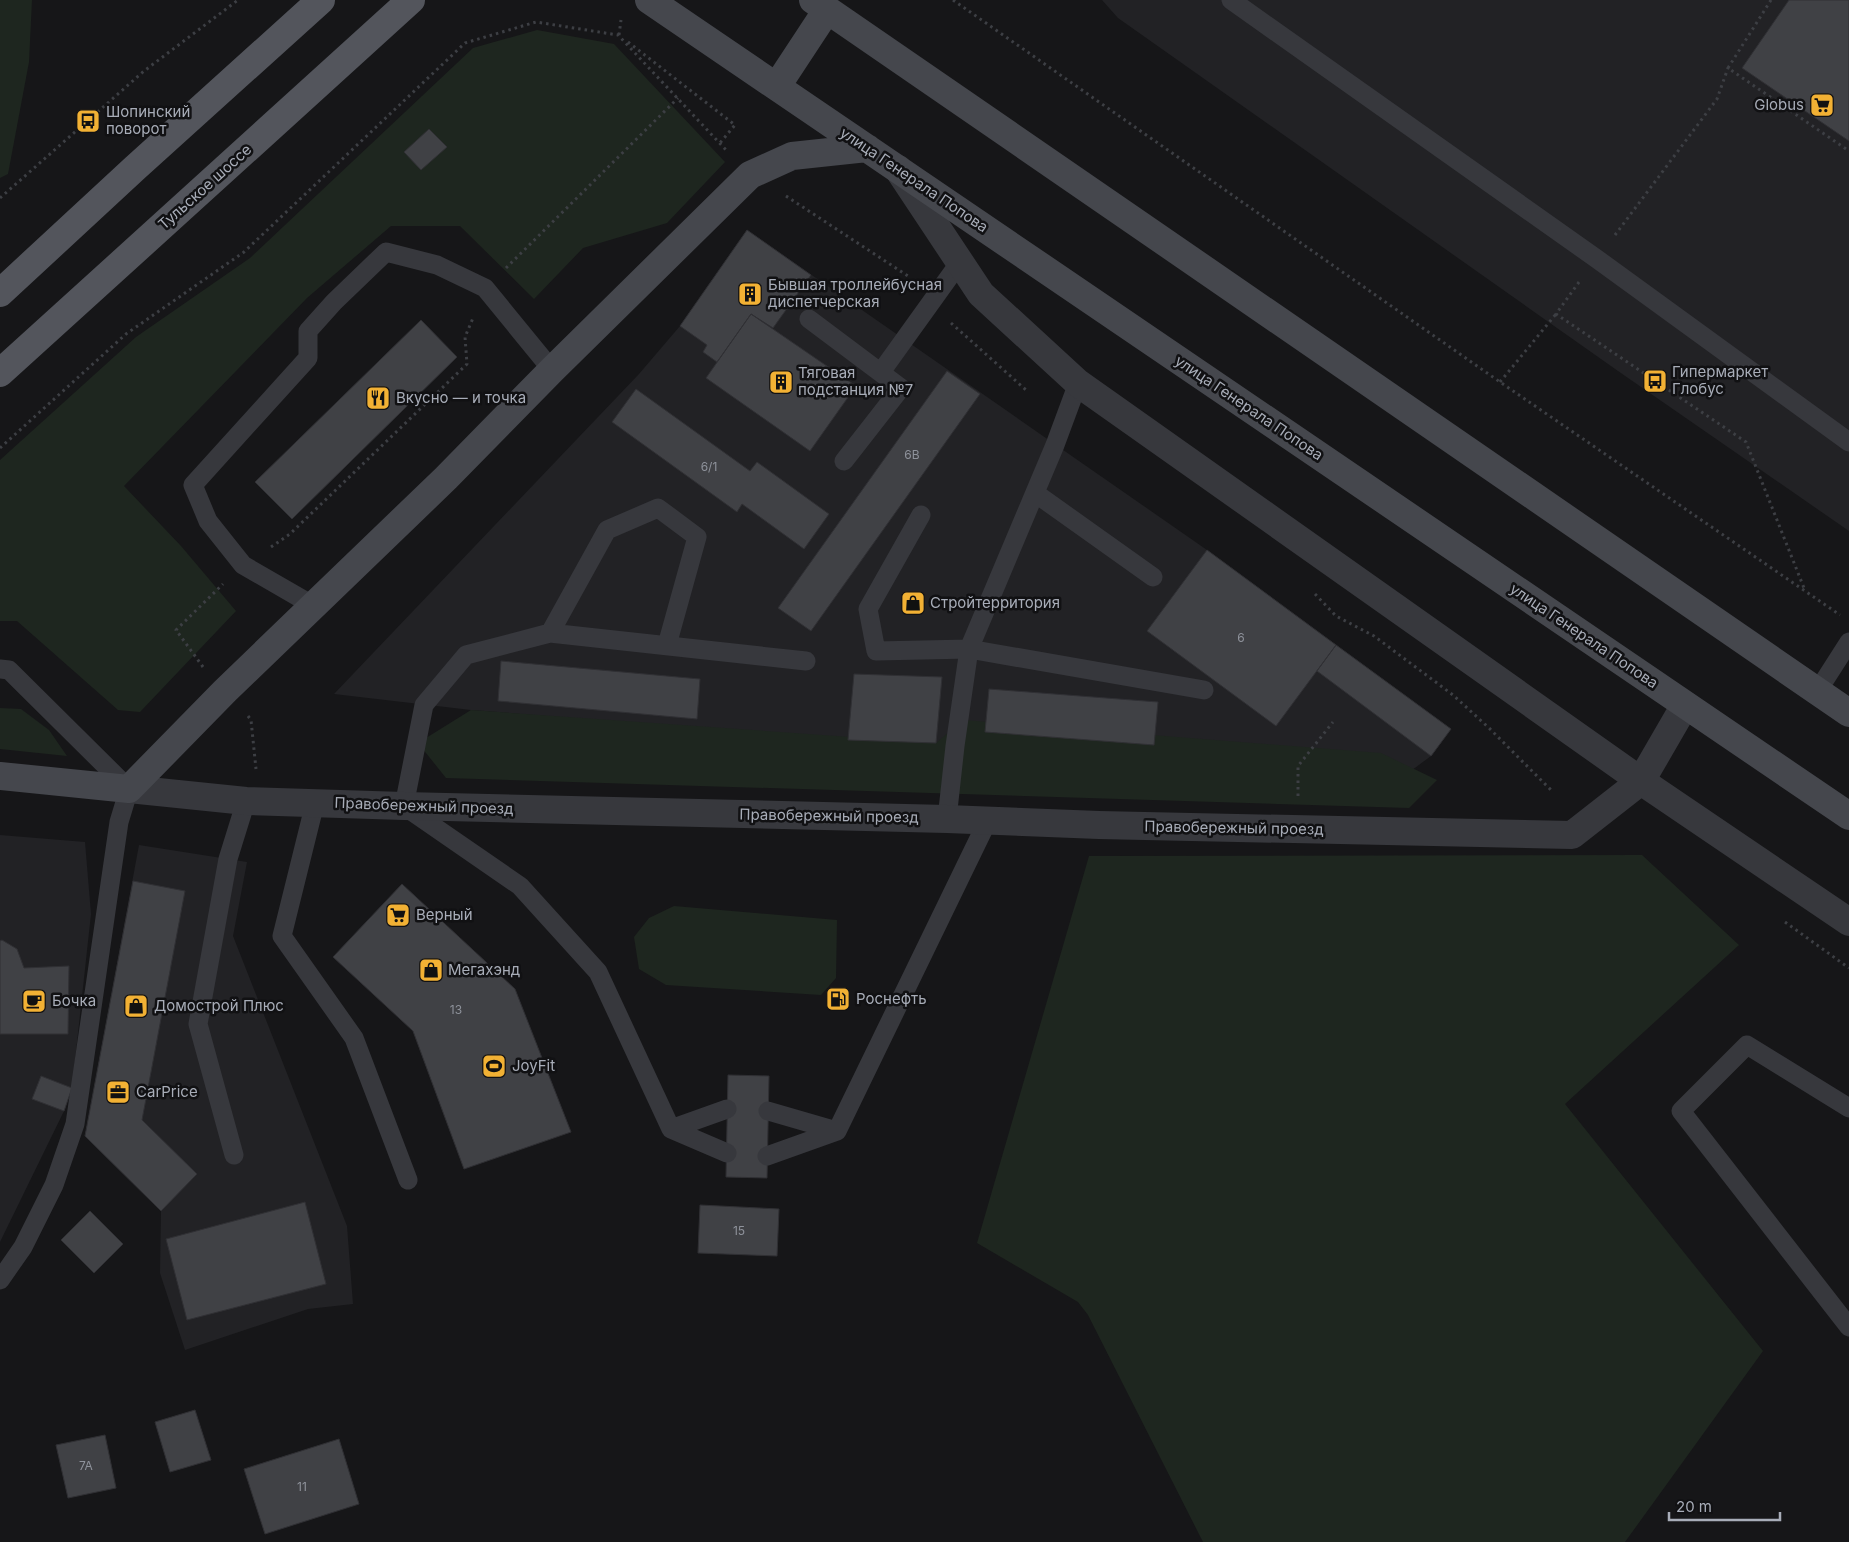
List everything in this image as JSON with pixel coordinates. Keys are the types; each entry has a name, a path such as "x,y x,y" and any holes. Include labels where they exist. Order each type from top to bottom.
{"main road":[{"path":"0,293 128,174 321,0"},
{"name":"Тульское шоссе","path":"0,373 411,0"},
{"name":"улица Генерала Попова","path":"649,0 1849,816"},
{"path":"777,86 820,5 1849,713"},
{"path":"129,790 225,691 446,478 552,370 750,175 792,156 867,148"},
{"name":"Правобережный проезд","path":"0,776 129,790"}],"street":[{"path":"898,169 981,294 1078,383 1641,781 1849,922"},
{"path":"1641,781 1685,705"},
{"name":"Правобережный проезд","path":"129,790 253,801 404,806 1572,836 1641,781"}],"lane":[{"path":"1231,0 1604,264 1849,442"},
{"path":"314,606 243,565 208,521 193,485 308,358 308,331 334,302 386,252 438,265 485,288 552,370"},
{"path":"880,372 960,262"},
{"path":"809,319 901,388 844,461"},
{"path":"947,819 954,746 969,649 1055,445 1078,383"},
{"path":"1035,493 1153,576"},
{"path":"550,633 608,530 658,508 697,537 667,645"},
{"path":"921,515 868,609 876,651 969,649 1204,690"},
{"path":"726,1153 671,1129 598,972 520,886 404,806 424,705 466,655 550,633 806,661"},
{"path":"1817,692 1849,642"},
{"path":"0,668 9,670 129,790 119,822 75,1124 54,1185 23,1247 0,1280"},
{"path":"234,1155 198,1024 228,859 253,801"},
{"path":"315,803 282,936 354,1038 408,1180"},
{"path":"767,1156 837,1131 987,822"},
{"path":"1849,1108 1747,1044 1681,1111 1849,1327"},
{"path":"671,1129 727,1109"},
{"path":"768,1111 837,1131"}],"path":[{"path":"0,198 144,71 238,0"},
{"path":"953,0 1500,382 1842,615"},
{"path":"1771,0 1728,68 1849,151"},
{"path":"0,448 126,334 244,252 465,43 536,22 618,35 735,126 720,143"},
{"path":"618,35 730,155"},
{"path":"253,801 251,720 200,664 176,630 243,565 290,534 467,364 465,337 485,288 678,98"},
{"path":"786,195 911,278"},
{"path":"1500,382 1556,314"},
{"path":"945,318 1026,390"},
{"path":"1312,591 1336,616 1374,636 1453,695 1553,792"},
{"path":"1298,830 1298,766 1333,722"},
{"path":"1785,922 1849,968"}],"shaded area":[{"path":"0,0 32,0 29,62 8,174 0,178"},
{"path":"1102,0 1849,0 1849,531 1618,371 1118,18"},
{"path":"537,30 614,44 725,162 667,223 583,248 534,299 460,226 391,226 307,298 124,486 181,546 236,611 140,712 118,710 17,621 0,621 0,460 136,337 250,258 473,48"},
{"path":"747,230 1207,550 1451,729 1431,756 1400,779 848,740 471,710 334,694 639,374 680,326"},
{"path":"0,708 21,709 49,730 67,756 0,749"},
{"path":"471,710 936,743 963,720 1381,753 1437,780 1409,808 446,778 418,743"},
{"path":"0,835 85,842 91,914 72,1088 64,1111 0,1242"},
{"path":"139,845 247,862 233,936 347,1226 353,1304 308,1309 185,1350 160,1273 161,1211 85,1136"},
{"path":"1642,855 1739,945 1565,1104 1763,1351 1625,1542 1203,1542 1088,1315 1078,1302 977,1243 1089,856"},
{"path":"674,906 837,920 836,978 821,995 666,985 639,969 634,937 649,918"}],"building":[{"name":"Globus","path":"1789,0 1849,0 1849,141 1742,68"},
{"path":"429,129 447,147 421,170 404,152"},
{"name":"Бывшая троллейбусная диспетчерская","path":"747,230 811,275 773,328 751,314 717,362 703,352 707,345 680,326"},
{"name":"Тяговая подстанция №7","path":"751,314 856,386 810,451 706,378"},
{"name":"Вкусно — и точка","path":"421,320 457,357 292,519 255,482"},
{"path":"947,371 980,394 811,631 778,608"},
{"path":"636,389 750,471 757,462 829,514 804,549 742,504 737,512 612,422"},
{"path":"1207,550 1336,645 1276,726 1147,631"},
{"path":"1336,645 1451,729 1431,756 1317,671"},
{"path":"501,661 700,679 697,719 498,701"},
{"path":"854,674 942,677 936,743 848,740"},
{"path":"989,689 1158,702 1154,745 985,732"},
{"name":"Домострой Плюс","path":"133,881 185,891 142,1120 197,1174 161,1211 85,1136"},
{"path":"402,884 515,989 571,1132 464,1169 413,1031 333,957"},
{"name":"Бочка","path":"2,940 17,949 24,968 69,966 68,1034 0,1034 0,941"},
{"path":"728,1075 769,1076 767,1178 726,1177"},
{"path":"41,1076 72,1088 64,1111 32,1099"},
{"path":"305,1202 326,1284 187,1320 166,1239"},
{"path":"700,1205 779,1209 777,1256 698,1253"},
{"path":"90,1211 123,1244 94,1273 61,1240"},
{"path":"195,1410 211,1460 170,1472 155,1422"},
{"path":"105,1435 116,1488 68,1498 56,1445"},
{"path":"339,1439 359,1504 265,1534 244,1469"}],"place":[{"name":"Globus","path":"1822,105"},
{"name":"Шопинский поворот","path":"88,121"},
{"name":"Бывшая троллейбусная диспетчерская","path":"750,294"},
{"name":"Гипермаркет Глобус","path":"1655,381"},
{"name":"Тяговая подстанция №7","path":"781,382"},
{"name":"Вкусно — и точка","path":"378,398"},
{"name":"Стройтерритория","path":"913,603"},
{"name":"Верный","path":"398,915"},
{"name":"Мегахэнд","path":"431,970"},
{"name":"Роснефть","path":"838,999"},
{"name":"Бочка","path":"34,1001"},
{"name":"Домострой Плюс","path":"136,1006"},
{"name":"JoyFit","path":"494,1066"},
{"name":"CarPrice","path":"118,1092"}]}
